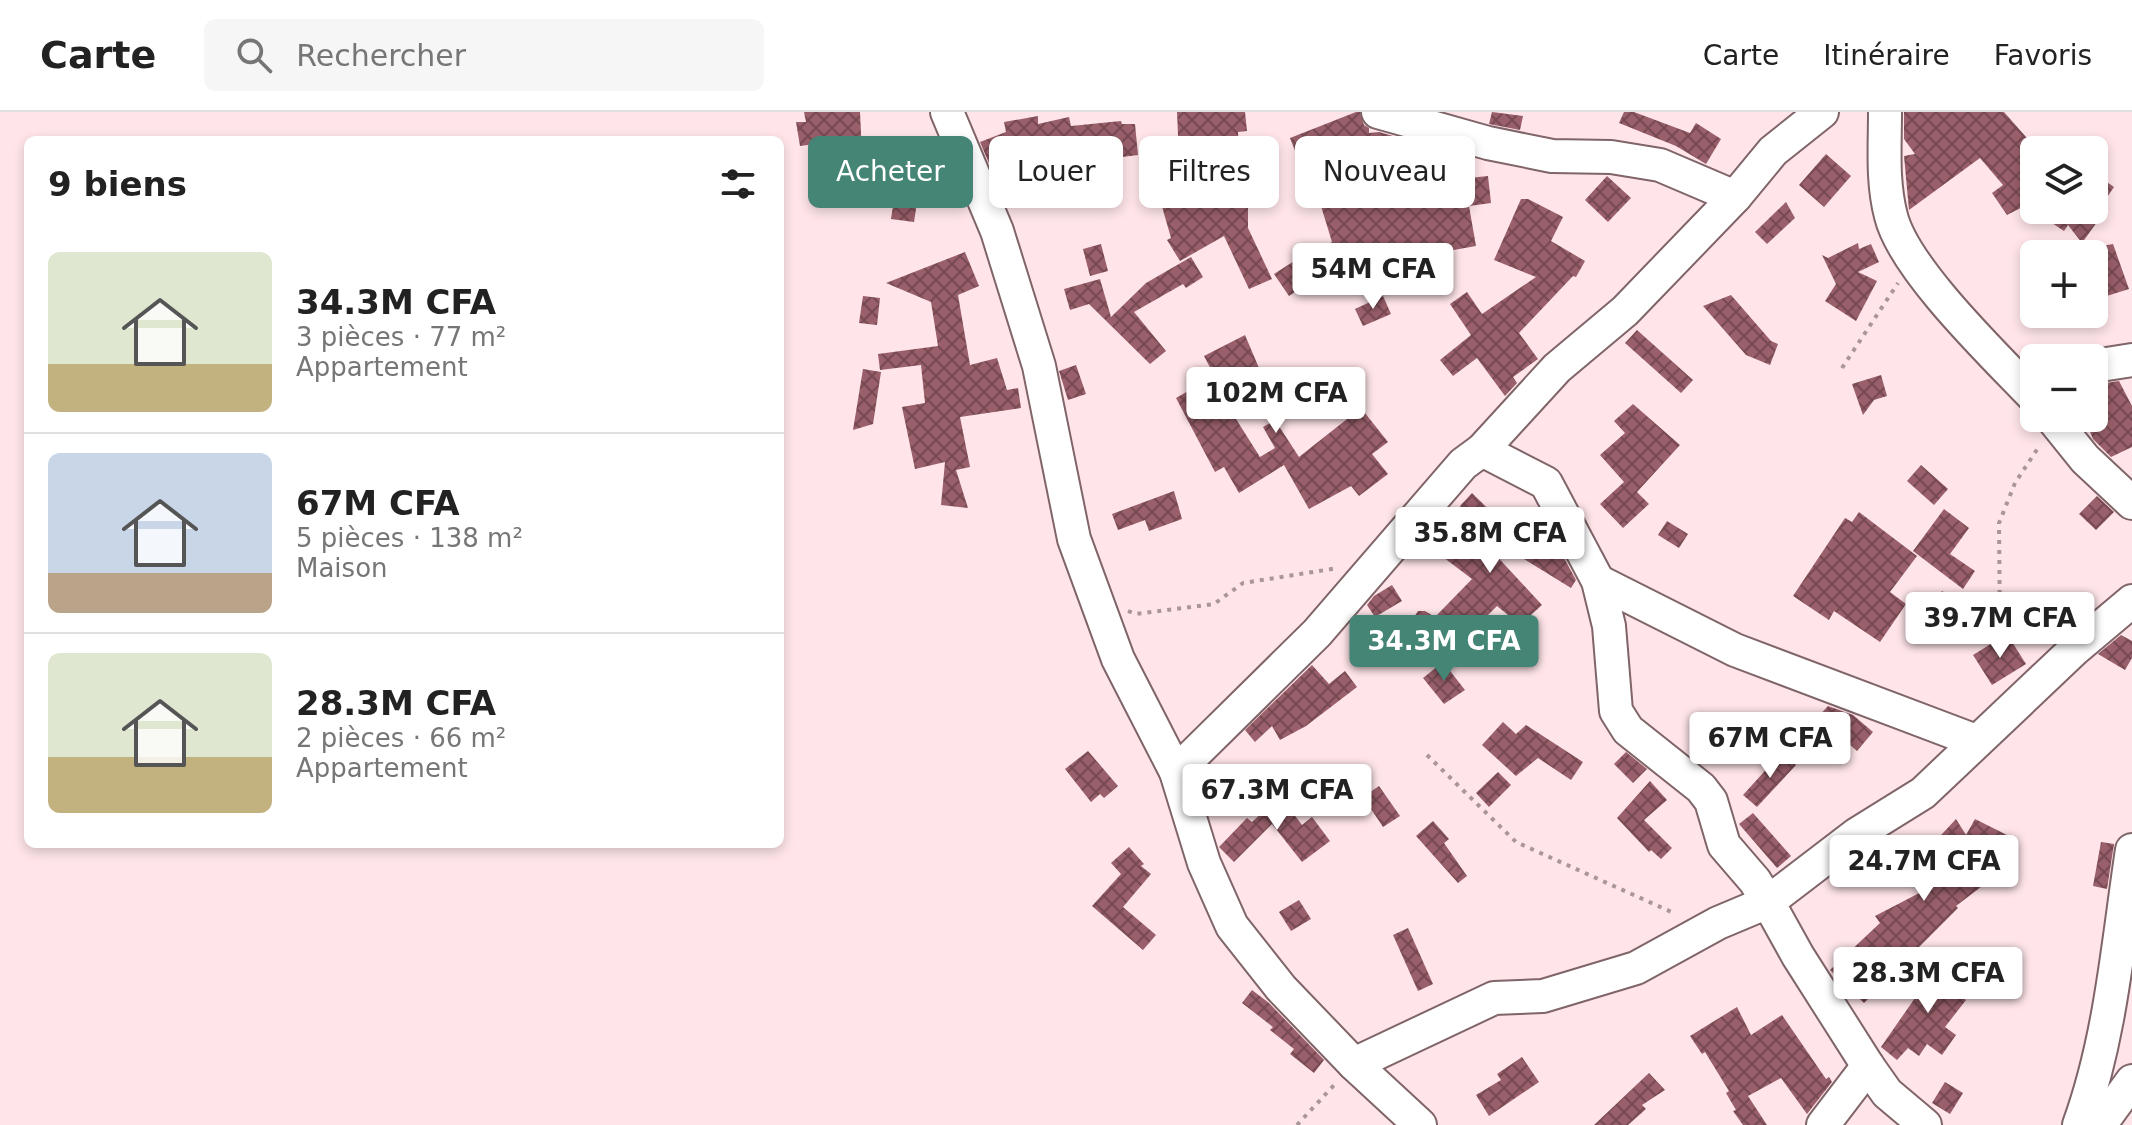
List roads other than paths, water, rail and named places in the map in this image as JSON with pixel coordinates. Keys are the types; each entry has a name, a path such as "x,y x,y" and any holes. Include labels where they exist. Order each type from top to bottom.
{"street":[{"path":"947,112 997,231 1039,366 1074,539 1118,659 1176,772 1204,863 1232,926 1281,988 1354,1064 1420,1125"},
{"path":"1378,112 1488,143 1552,156 1611,157 1660,165 1735,197"},
{"path":"1176,772 1317,633 1463,464 1482,450 1557,368 1625,311 1735,197 1773,151 1822,112"},
{"path":"1885,112 1885,181 1891,219 1914,262 2020,375"},
{"path":"2108,364 2132,360"},
{"path":"2063,432 2085,459 2132,503"},
{"path":"1482,450 1546,483 1598,581 1609,626 1616,711 1628,730 1701,788 1711,801 1724,845 1755,881 1868,1066 1887,1093 1925,1125"},
{"path":"1598,581 1735,650 1976,741"},
{"path":"1354,1064 1494,998 1543,996 1636,968 1718,923 1768,902 1857,834 1923,793 2075,649 2132,601"},
{"path":"2079,1125 2102,1046 2132,850"},
{"path":"1823,1125 1868,1066"},
{"path":"2100,1125 2132,1081"}]}
